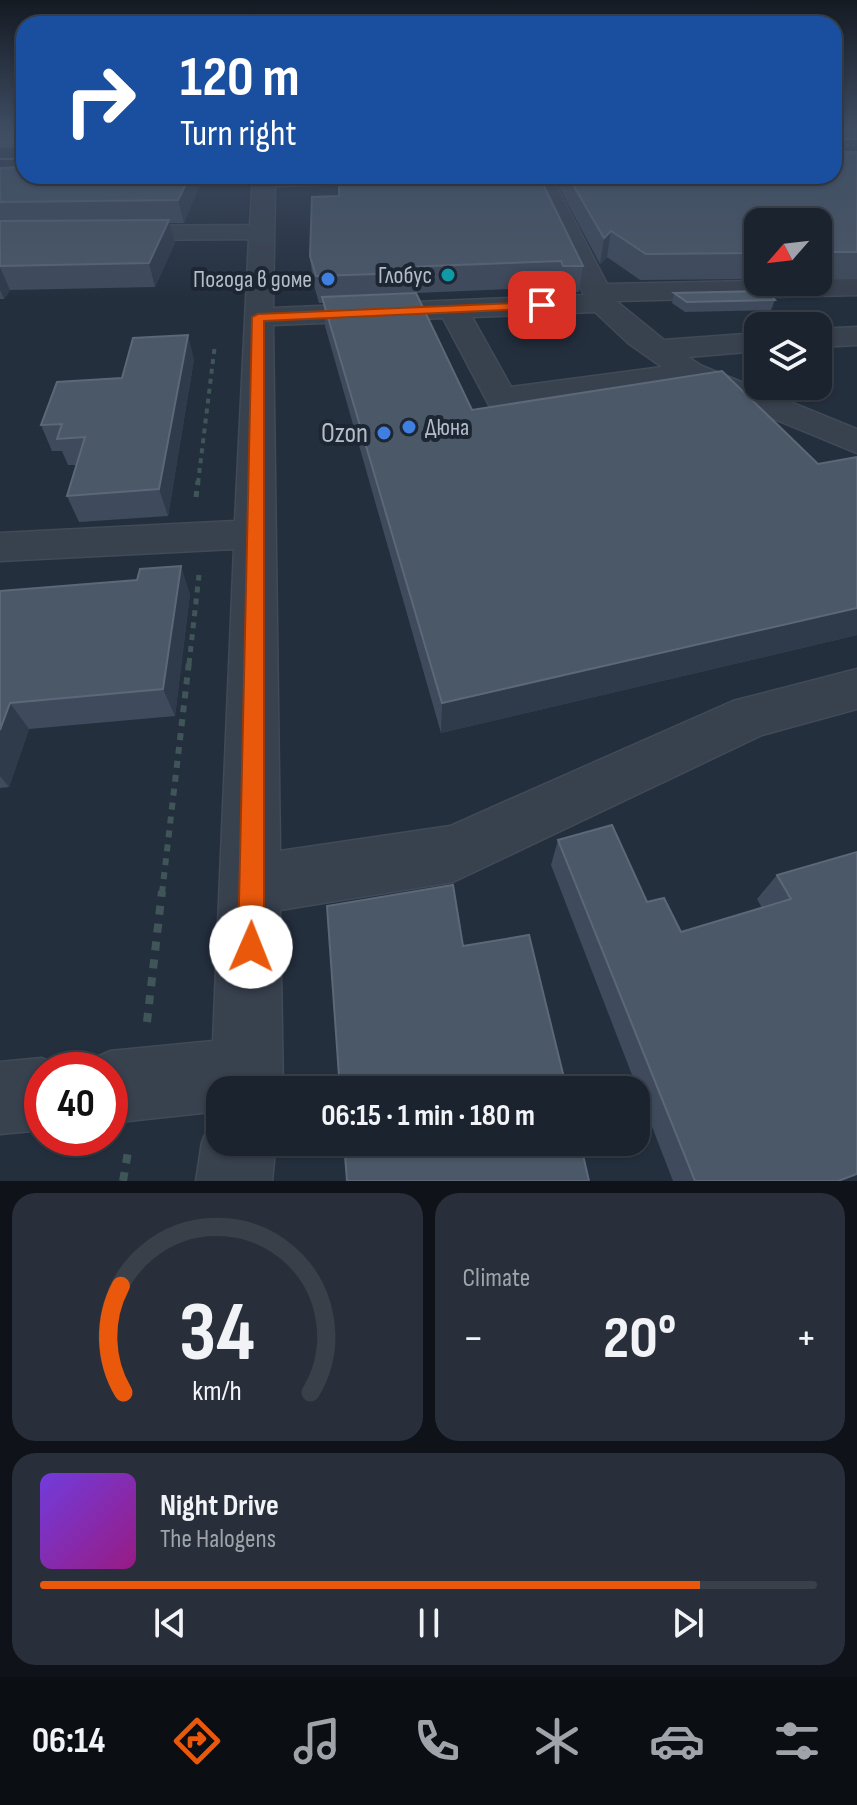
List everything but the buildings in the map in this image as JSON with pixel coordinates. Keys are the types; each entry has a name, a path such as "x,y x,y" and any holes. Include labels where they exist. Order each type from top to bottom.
{"street":[{"path":"246,1076 252,885 258,317 263,187"},
{"path":"545,187 599,298 658,350 691,373 857,442"},
{"path":"0,234 261,232"},
{"path":"258,317 857,287"},
{"path":"453,309 501,398 691,373"},
{"path":"832,337 857,336"},
{"path":"658,350 744,343"},
{"path":"0,547 256,534"},
{"path":"252,885 453,854 751,716 857,689"},
{"path":"128,1089 206,1098"},
{"path":"0,1098 24,1096"},
{"path":"234,1181 237,1156"}],"path":[{"path":"146,1029 199,589 196,495 215,341"}],"place":[{"name":"Глобус","path":"448,275"},
{"name":"Погода в доме","path":"328,279"},
{"name":"Дюна","path":"409,427"},
{"name":"Ozon","path":"384,433"}],"route":[{"path":"251,947 258,317 542,305"}]}
